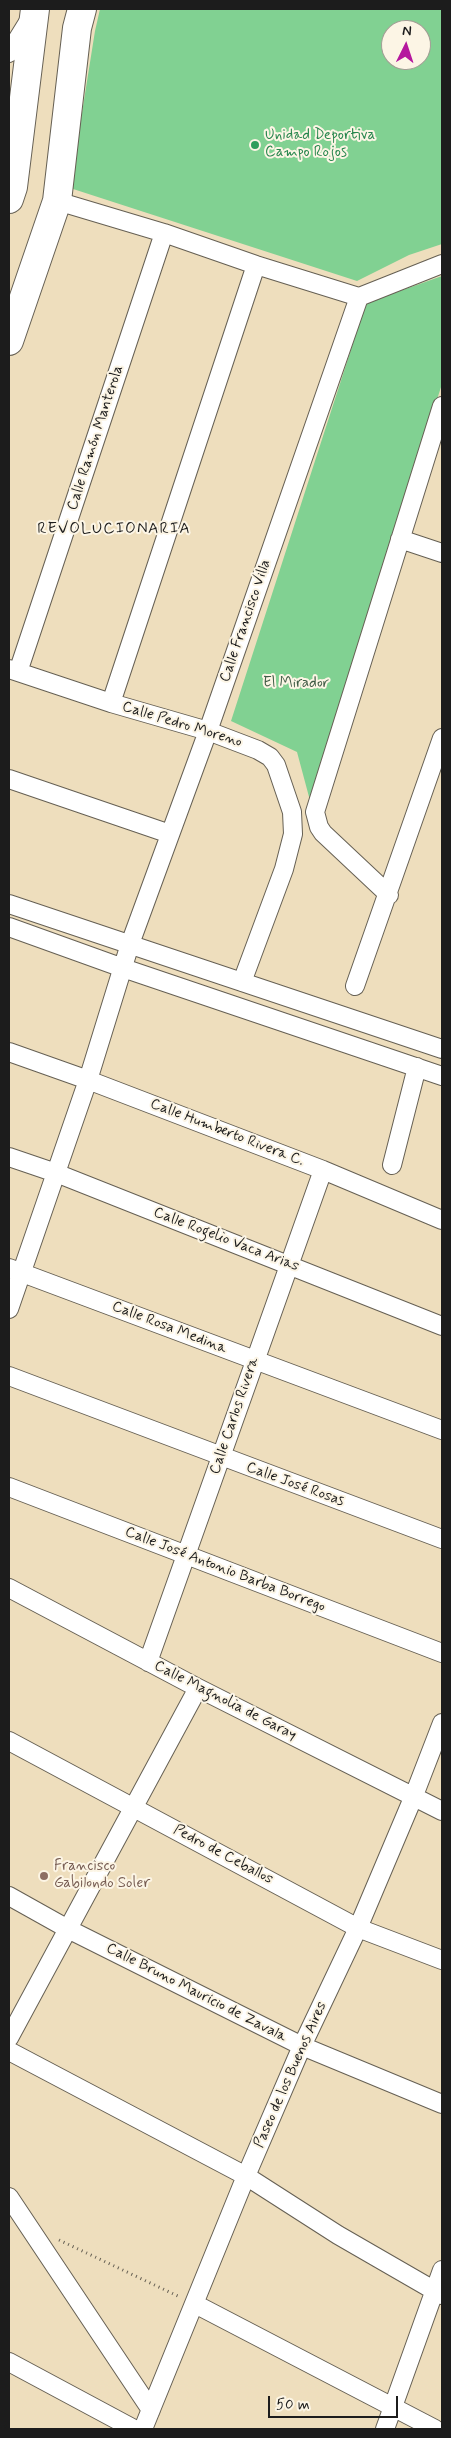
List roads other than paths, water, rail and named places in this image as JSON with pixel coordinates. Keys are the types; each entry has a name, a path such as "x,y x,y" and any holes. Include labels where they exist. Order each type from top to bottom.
{"main road":[{"path":"10,191 35,9"},
{"path":"9,341 57,201 76,28 82,9"}],"street":[{"path":"9,53 35,9"},
{"path":"57,201 164,233 256,265 359,297 442,264"},
{"name":"Calle Ramón Manterola","path":"13,670 164,233"},
{"path":"111,703 256,265"},
{"name":"Calle Francisco Villa","path":"9,1309 15,1270 56,1173 88,1080 130,944 208,730 359,297"},
{"path":"389,895 323,833 317,821 316,802 442,406"},
{"path":"400,539 442,553"},
{"name":"Calle Pedro Moreno","path":"13,670 111,703 208,730 258,750 270,757 281,776 292,812 293,834 284,869 242,982"},
{"path":"355,986 389,895 442,738"},
{"path":"9,779 170,834"},
{"path":"9,904 442,1049"},
{"path":"9,927 123,968 442,1076"},
{"name":"Calle Humberto Rivera C.","path":"9,1052 88,1080 323,1170 442,1220"},
{"path":"392,1165 417,1067"},
{"name":"Calle Rogelio Vaca Arias","path":"9,1157 56,1173 442,1326"},
{"name":"Calle Carlos Rivera","path":"148,1662 323,1170"},
{"name":"Calle Rosa Medina","path":"15,1270 442,1430"},
{"name":"Calle José Rosas","path":"9,1376 442,1539"},
{"name":"Calle José Antonio Barba Borrego","path":"9,1486 186,1556 442,1653"},
{"name":"Calle Magnolia de Garay","path":"9,1588 198,1688 442,1811"},
{"path":"9,2038 198,1688"},
{"name":"Paseo de los Buenos Aires","path":"143,2429 246,2176 302,2046 358,1928 414,1798 442,1723"},
{"name":"Pedro de Ceballos","path":"9,1741 134,1806 358,1928 442,1960"},
{"name":"Calle Bruno Mauricio de Zavala","path":"9,1896 68,1928 302,2046 442,2104"},
{"path":"9,2051 246,2176 338,2235 438,2293"},
{"path":"9,2197 151,2410"},
{"path":"385,2429 438,2293 442,2270"},
{"path":"195,2304 435,2429"},
{"path":"9,2362 134,2429"}],"place":[{"name":"Unidad Deportiva Campo Rojos","path":"255,145"},
{"name":"Francisco Gabilondo Soler","path":"44,1876"}],"district":[{"name":"REVOLUCIONARIA","path":"114,530"}],"park label":[{"name":"El Mirador","path":"296,684"}]}
